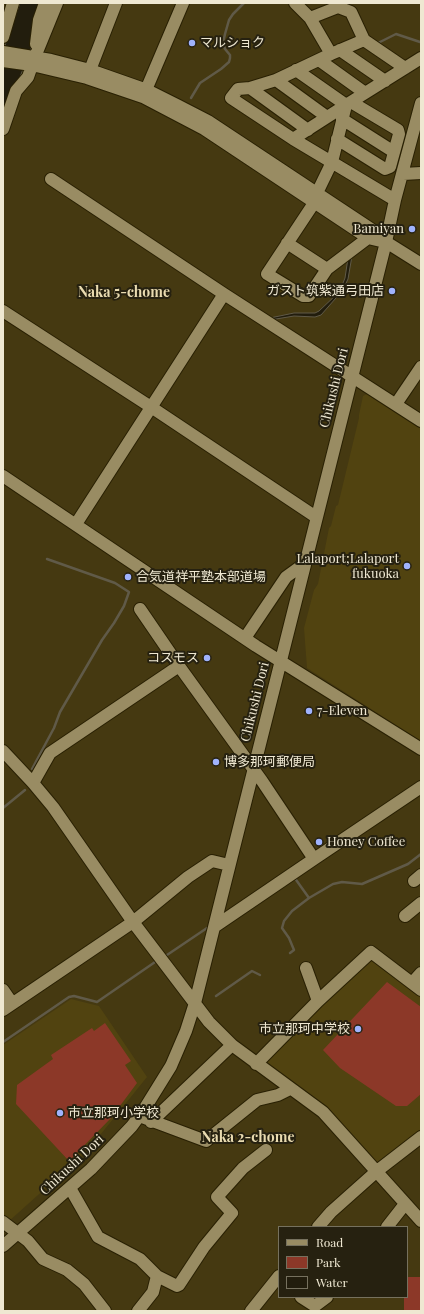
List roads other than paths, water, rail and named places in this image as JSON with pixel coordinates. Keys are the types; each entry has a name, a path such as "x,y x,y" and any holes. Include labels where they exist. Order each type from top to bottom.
{"street":[{"path":"3,37 13,3"},
{"path":"33,61 39,20 45,3"},
{"path":"3,128 16,91 28,77 57,3"},
{"path":"90,70 116,3"},
{"path":"145,94 183,3"},
{"path":"295,3 310,18 336,52 385,81"},
{"path":"310,18 338,7 351,12 364,40 405,68"},
{"path":"364,40 276,80 238,90 231,98 293,139 395,200"},
{"path":"3,55 90,70 208,121 368,238 386,242"},
{"path":"293,139 421,58"},
{"path":"319,60 365,93"},
{"path":"33,61 145,94"},
{"path":"296,70 348,103 398,130 390,167 385,169 337,139"},
{"path":"276,80 327,117"},
{"path":"250,88 308,130"},
{"path":"348,103 342,119 332,162 315,198 267,274 303,296 309,296 327,269 368,238"},
{"name":"Chikushi Dori","path":"3,1246 70,1188 112,1148 139,1116 170,1066 186,1031 195,1003 214,928 304,564 386,242 395,200 420,110"},
{"path":"342,119 394,152"},
{"path":"403,174 421,173"},
{"path":"51,179 224,294 421,421"},
{"path":"315,198 371,229 386,242 421,264"},
{"path":"287,243 327,269"},
{"path":"76,524 224,294"},
{"path":"3,311 151,407 316,518"},
{"path":"396,404 421,367"},
{"path":"3,476 280,661 421,750"},
{"path":"245,638 286,577 304,564"},
{"path":"140,609 253,769 314,859"},
{"path":"33,783 50,753 179,666"},
{"path":"3,751 33,783 52,807 133,922 209,1022 232,1045 256,1064 323,1112 421,1222"},
{"path":"214,928 421,787"},
{"path":"3,990 8,1006 133,922 188,877 212,861 229,864"},
{"path":"405,916 421,903"},
{"path":"256,1064 318,1001 371,952 416,987 421,973"},
{"path":"306,968 318,1001"},
{"path":"152,1122 232,1045"},
{"path":"139,1116 206,1141 257,1100 278,1095 290,1089"},
{"path":"319,1226 331,1212 376,1171 421,1137"},
{"path":"70,1188 98,1237 140,1259 157,1276 177,1286 204,1247 232,1213 217,1197 243,1168 266,1150"},
{"path":"388,1226 405,1204"},
{"path":"3,1222 28,1241 43,1259 67,1270 84,1284 105,1311"},
{"path":"138,1311 152,1292 157,1276"},
{"path":"251,1311 278,1279"},
{"path":"302,1298 315,1309 326,1298"}],"water":[{"path":"20,3 44,3 32,46 3,121 3,51"},
{"path":"352,256 348,279 343,290 321,315 315,317 294,316 270,320 270,318 294,313 315,313 319,311 337,294 341,288 345,278 348,258"}],"waterway":[{"path":"191,98 200,83 229,62 230,55 225,49 223,43 225,34 229,20 244,3"},
{"path":"376,44 396,34 420,42"},
{"path":"32,769 54,728 60,712 102,640 124,606 129,592 115,583 47,559"},
{"path":"3,808 25,790"},
{"path":"290,953 294,950 289,938 282,928 284,921 292,911 309,898 333,884 342,882 362,884 408,864 421,854"},
{"path":"294,877 309,898"},
{"path":"164,957 210,926"},
{"path":"3,1042 69,997 74,996 97,1002 158,960"},
{"path":"216,996 252,971 260,975"}],"place":[{"name":"マルショク","path":"192,43"},
{"name":"Bamiyan","path":"412,229"},
{"name":"ガスト筑紫通弓田店","path":"392,291"},
{"name":"Lalaport;Lalaport fukuoka","path":"407,566"},
{"name":"合気道祥平塾本部道場","path":"128,577"},
{"name":"コスモス","path":"207,658"},
{"name":"7-Eleven","path":"309,711"},
{"name":"博多那珂郵便局","path":"216,762"},
{"name":"Honey Coffee","path":"319,842"},
{"name":"市立那珂中学校","path":"358,1029"},
{"name":"市立那珂小学校","path":"60,1113"}],"district":[{"name":"Naka 5-chome","path":"124,293"},
{"name":"Naka 2-chome","path":"248,1138"}]}
